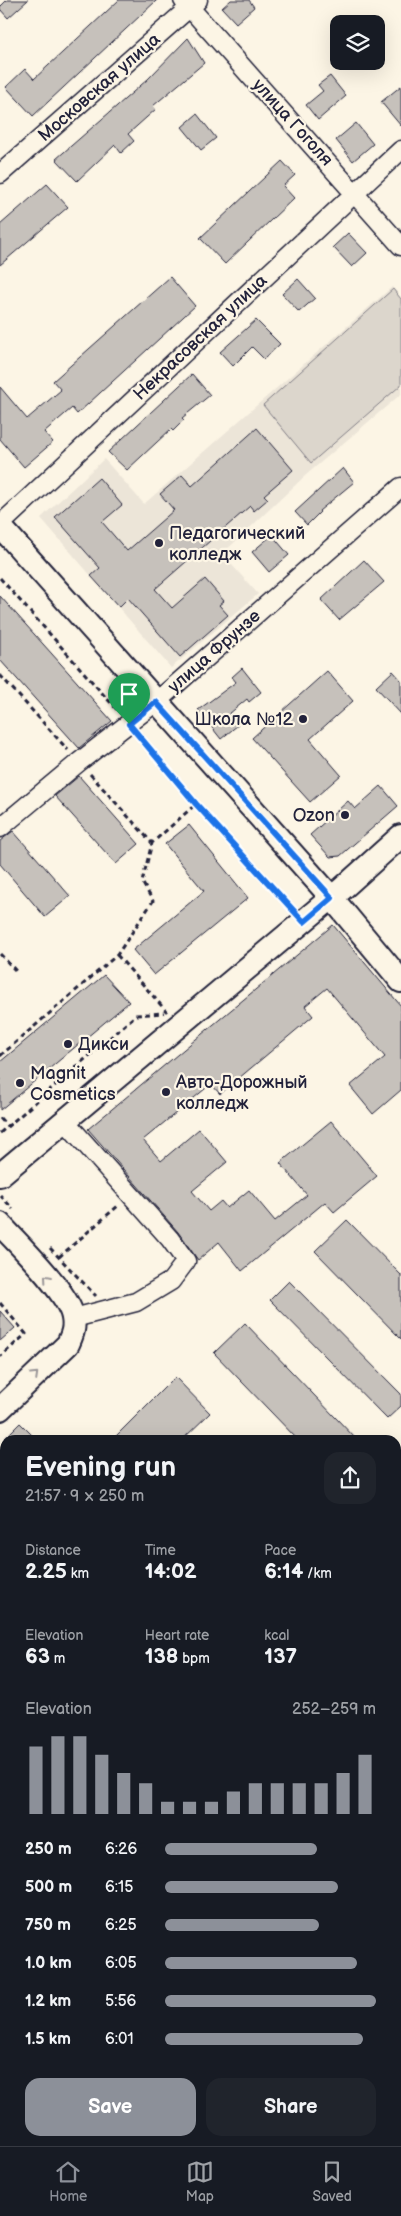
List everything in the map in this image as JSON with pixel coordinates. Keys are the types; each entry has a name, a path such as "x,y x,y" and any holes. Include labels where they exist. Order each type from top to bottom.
{"main road":[{"path":"0,526 332,898 401,982"},
{"path":"0,1174 304,922 401,836"},
{"path":"0,1409 68,1344 74,1331 74,1318 66,1299 10,1220"}],"street":[{"name":"Московская улица","path":"0,174 190,2"},
{"name":"улица Гоголя","path":"190,2 401,246"},
{"name":"Некрасовская улица","path":"0,526 401,150"},
{"name":"улица Фрунзе","path":"0,828 79,762 156,702 401,488"},
{"path":"65,1121 186,1261 171,1281 136,1302 74,1318"}],"path":[{"path":"0,578 129,724 196,804 304,922"},
{"path":"0,675 152,842"},
{"path":"0,1056 117,955 153,901 142,882 152,842 196,804"},
{"path":"0,954 16,971"},
{"path":"0,1133 136,1015 167,1012 117,955"},
{"path":"0,1118 7,1126"},
{"path":"0,1195 10,1220"},
{"path":"59,1257 130,1195"},
{"path":"46,1243 109,1309"},
{"path":"0,1303 26,1334 0,1357"}],"shaded area":[{"path":"392,287 401,298 401,394 306,475 222,554 258,594 171,668 41,518 104,459 144,504"},
{"path":"393,289 401,299 401,385 311,463 263,405"}],"building":[{"path":"7,0 28,0 8,18 0,9"},
{"path":"119,0 157,0 33,116 6,87 25,69 34,79"},
{"path":"231,0 249,0 254,7 236,23 222,8"},
{"path":"188,38 204,63 153,106 156,109 128,134 134,141 121,153 115,145 77,181 56,159 148,79"},
{"path":"330,76 346,96 318,120 306,105 323,91 318,85"},
{"path":"401,86 401,126 381,102"},
{"path":"197,114 216,138 201,150 182,127"},
{"path":"356,123 373,144 353,161 336,140"},
{"path":"282,161 295,175 283,186 294,198 225,264 200,238"},
{"path":"47,184 68,207 0,265 0,225"},
{"path":"348,233 367,253 352,267 333,247"},
{"path":"170,277 195,306 77,414 72,408 44,432 53,442 24,467 0,439 0,387 27,419 61,390 53,381"},
{"path":"298,279 315,298 299,312 282,294"},
{"path":"256,320 280,344 264,359 252,347 233,366 220,352"},
{"path":"192,374 210,395 182,418 184,420 173,431 171,429 127,470 108,452"},
{"name":"Педагогический колледж","path":"257,428 293,470 264,495 268,499 254,511 250,506 155,589 172,608 205,579 224,601 219,605 228,615 180,657 128,598 119,607 91,576 100,568 55,517 99,478 122,505 102,522 127,551 174,510 160,494 182,475 192,486"},
{"path":"343,468 354,482 319,511 307,525 295,512"},
{"path":"272,535 289,555 269,572 252,552"},
{"path":"364,560 384,582 339,620 321,600"},
{"path":"0,596 112,721 79,748 0,660"},
{"path":"242,668 261,692 249,702 247,699 229,714 238,725 221,739 198,710 236,682 232,677"},
{"name":"Школа №12","path":"327,671 353,701 310,739 341,775 310,802 252,738"},
{"path":"393,671 401,680 401,714 376,687"},
{"path":"79,776 139,844 116,864 55,796"},
{"path":"381,786 398,806 340,856 330,857 310,835 348,801 355,809"},
{"path":"189,825 248,898 154,975 133,950 204,891 165,844"},
{"path":"13,831 70,896 45,917 0,864 0,841"},
{"name":"Авто-Дорожный колледж","path":"333,925 401,1006 401,1090 373,1114 350,1086 385,1057 327,988 305,1006 313,1016 220,1094 211,1084 143,1140 161,1161 199,1129 227,1162 192,1191 209,1211 221,1201 227,1208 249,1190 275,1221 307,1195 280,1163 331,1121 377,1176 334,1212 325,1202 242,1271 219,1242 198,1260 178,1232 88,1129"},
{"path":"104,975 129,1002 0,1110 0,1062"},
{"path":"347,1220 401,1275 401,1339 315,1251"},
{"path":"289,1281 401,1394 401,1406 387,1419 270,1300"},
{"path":"0,1311 15,1328 0,1341"},
{"path":"245,1323 352,1435 293,1435 214,1353"},
{"path":"175,1377 210,1413 187,1435 117,1435"},
{"path":"20,1423 32,1435 8,1435"}],"place":[{"name":"Педагогический колледж","path":"159,543"},
{"name":"Школа №12","path":"303,719"},
{"name":"Ozon","path":"345,815"},
{"name":"Дикси","path":"68,1044"},
{"name":"Magnit Cosmetics","path":"20,1083"},
{"name":"Авто-Дорожный колледж","path":"166,1092"}],"route":[{"path":"156,702 332,898 304,922 196,804 129,724 156,702"}]}
